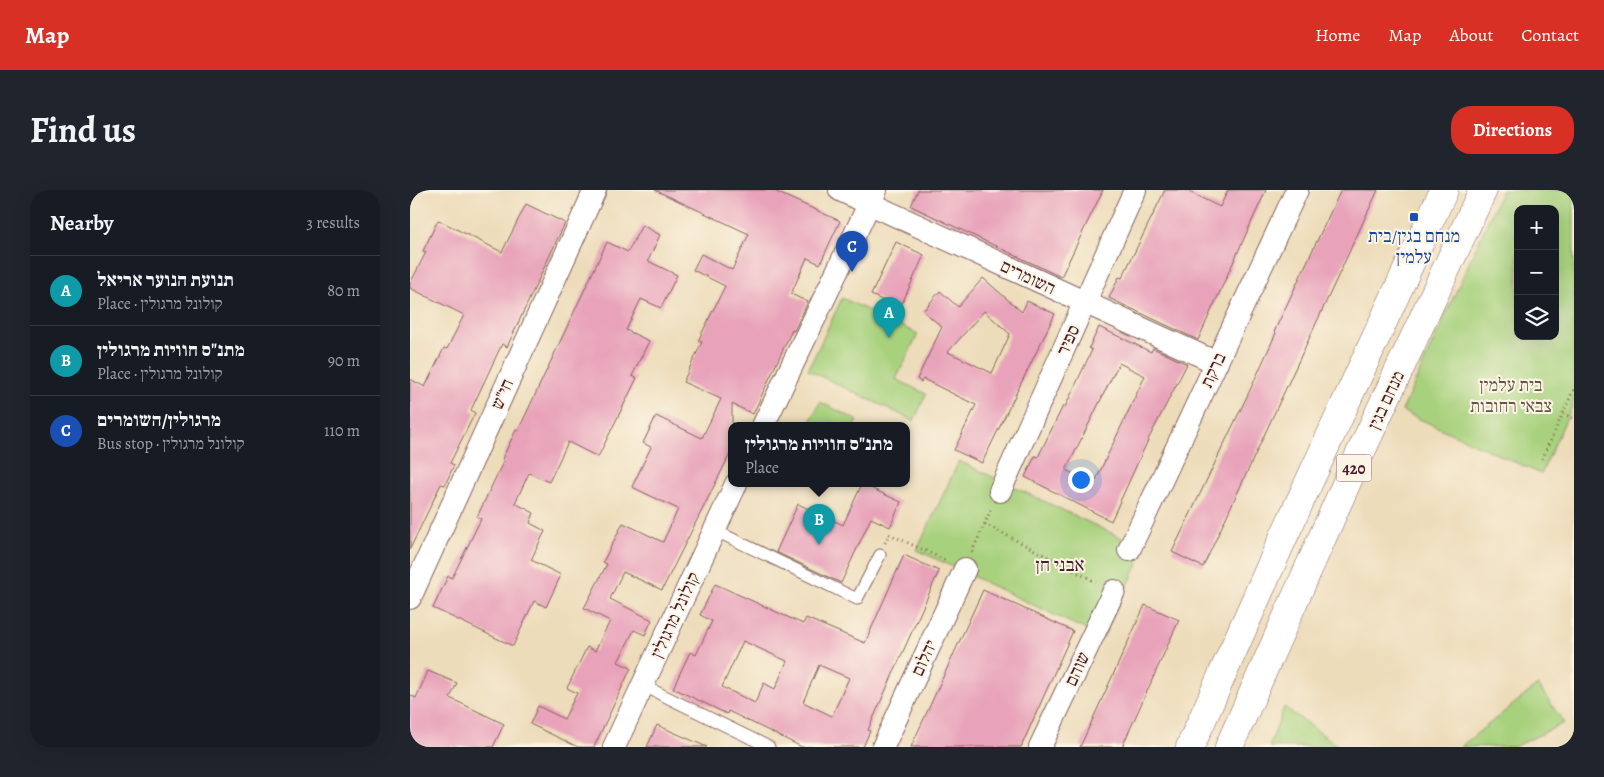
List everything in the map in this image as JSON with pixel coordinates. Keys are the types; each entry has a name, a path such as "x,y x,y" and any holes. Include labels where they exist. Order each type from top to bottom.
{"main road":[{"name":"מנחם בגין","path":"1190,747 1276,553 1444,190"},
{"name":"מנחם בגין","path":"1228,747 1351,473 1483,190"}],"street":[{"name":"חי\"ש","path":"410,598 595,190"},
{"name":"השומרים","path":"840,190 873,197 1084,303 1216,363"},
{"name":"ספיר","path":"1000,491 1135,190"},
{"name":"ברקת","path":"1129,550 1297,190"},
{"path":"765,422 873,197"},
{"name":"קולונל מרגולין","path":"614,747 735,487"},
{"name":"יהלום","path":"883,747 965,570"},
{"name":"שוהם","path":"1040,747 1114,591"}],"lane":[{"path":"714,530 857,599 880,555"},
{"path":"642,685 769,747"}],"path":[{"path":"1542,459 1574,389"},
{"path":"1563,413 1574,419"},
{"path":"880,555 889,534 965,570 1000,491"},
{"path":"985,524 1114,591"}],"green space":[{"name":"בית עלמין צבאי רחובות","path":"1502,190 1574,190 1574,402 1541,474 1402,411"},
{"path":"842,298 918,334 896,379 926,394 914,421 808,370"},
{"path":"820,402 857,420 856,422 810,422"},
{"path":"959,461 1145,549 1103,638 917,550"},
{"path":"1538,685 1564,723 1514,747 1460,747"},
{"path":"1284,707 1340,747 1269,747"}],"building":[{"path":"655,190 772,190 840,221 820,264 807,258 791,294 808,302 794,331 792,330 753,414 732,404 732,422 728,422 728,458 662,590 623,572 610,599 652,620 645,635 634,630 618,662 631,668 594,747 578,747 530,724 538,706 564,719 577,693 567,688 587,647 595,651 610,621 584,608 607,564 603,562 623,523 663,542 678,509 632,487 651,447 643,443 656,416 702,438 721,399 683,382 702,342 698,341 725,286 693,270 701,254 732,270 749,234"},
{"path":"918,190 1103,190 1061,277 911,206"},
{"path":"1165,190 1185,190 1220,207 1228,190 1266,190 1198,340 1109,298 1119,277 1122,278"},
{"path":"1341,190 1378,190 1203,567 1172,552 1251,388 1276,333 1274,332"},
{"path":"526,204 565,223 507,347 502,344 471,410 475,413 450,463 454,465 445,485 441,484 410,549 410,379 425,387 444,348 447,349 464,315 410,288 410,284 426,252 423,251 438,220 502,252"},
{"path":"642,225 660,235 648,261 677,275 661,308 641,299 626,330 649,341 632,376 637,378 598,457 568,442 549,482 529,473 515,503 534,513 530,523 545,531 531,560 561,575 546,607 534,601 513,646 433,608 448,576 452,578 481,519 477,517 504,460 502,459 516,430 518,431 607,242 628,252"},
{"path":"896,242 924,255 900,308 871,295"},
{"path":"983,278 1022,312 1027,301 1055,314 982,463 954,450 976,405 923,379 921,382 917,379 942,327 923,311 940,291 958,307","holes":["984,311 1010,334 992,373 948,352"]},
{"path":"1099,327 1151,352 1153,348 1187,364 1149,438 1111,521 1025,477 1035,456 1038,457 1063,406 1065,407 1092,350 1089,348","holes":["1119,363 1145,376 1094,484 1066,470"]},
{"path":"861,487 868,487 901,502 890,527 871,518 841,583 776,552 798,504 843,525"},
{"path":"904,555 939,571 868,730 870,731 863,747 802,747 728,711 727,714 673,688 690,652 696,655 712,621 700,615 715,584 803,624 806,618 865,643","holes":["743,641 787,661 775,689 764,683 755,703 722,687","819,665 849,678 832,716 803,702"]},
{"path":"983,590 1073,631 1021,747 911,747"},
{"path":"1145,605 1179,620 1122,747 1080,747"},
{"path":"428,671 457,683 450,698 504,724 493,747 410,747 410,695 416,698"},
{"path":"657,725 707,747 647,747"}],"place":[{"name":"מנחם בגין/בית עלמין","path":"1414,217"},
{"name":"מרגולין/השומרים","path":"852,272"},
{"name":"תנועת הנוער אריאל","path":"889,338"},
{"name":"מתנ\"ס חוויות מרגולין","path":"819,545"}],"district":[{"name":"אבני חן","path":"1060,564"}]}
